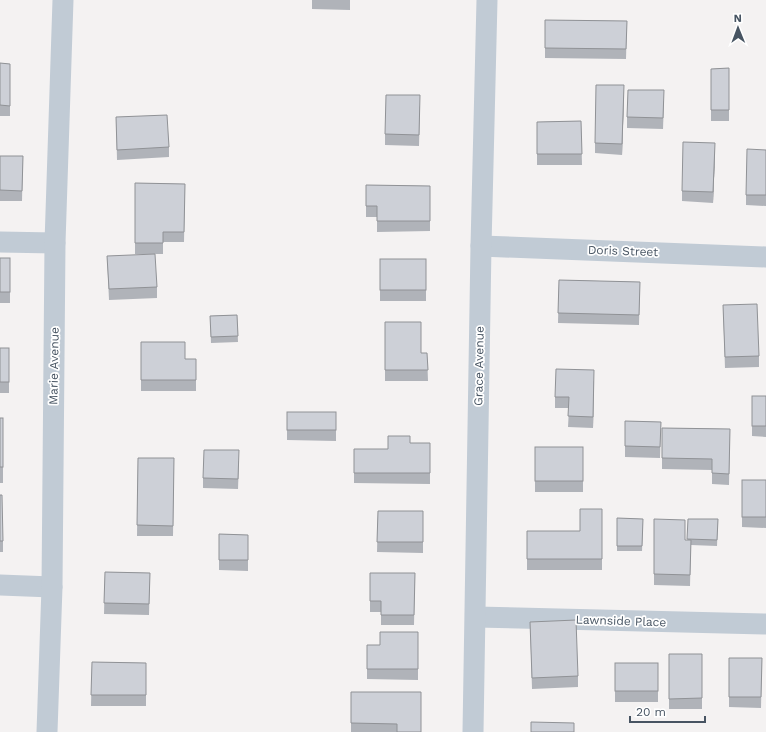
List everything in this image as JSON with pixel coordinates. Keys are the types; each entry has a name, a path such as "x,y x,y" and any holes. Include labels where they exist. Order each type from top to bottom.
{"street":[{"name":"Marie Avenue","path":"47,732 52,587 55,243 63,0"},
{"name":"Grace Avenue","path":"473,732 481,246 487,0"},
{"path":"0,242 55,243"},
{"name":"Doris Street","path":"481,246 766,257"},
{"path":"0,585 52,587"},
{"name":"Lawnside Place","path":"476,617 766,624"}],"building":[{"path":"545,20 627,21 626,49 545,48"},
{"path":"0,63 10,64 10,106 0,105"},
{"path":"729,68 729,110 711,110 711,69"},
{"path":"596,85 624,85 622,144 595,143"},
{"path":"628,90 664,90 663,118 627,117"},
{"path":"386,95 420,95 419,135 385,134"},
{"path":"167,115 169,147 117,150 116,117"},
{"path":"581,121 582,154 537,154 537,122"},
{"path":"683,142 715,143 713,192 682,191"},
{"path":"747,149 766,150 766,195 746,195"},
{"path":"0,156 23,156 22,191 0,190"},
{"path":"135,183 185,184 184,232 163,232 163,243 135,243"},
{"path":"366,185 430,186 430,221 377,221 377,206 366,206"},
{"path":"155,254 157,287 109,289 107,256"},
{"path":"0,258 10,258 10,292 0,292"},
{"path":"380,259 426,259 426,290 380,290"},
{"path":"559,280 640,282 639,315 558,313"},
{"path":"757,304 759,356 725,357 723,305"},
{"path":"237,315 238,336 211,337 210,316"},
{"path":"385,322 421,322 421,353 427,353 428,370 385,370"},
{"path":"141,342 185,342 185,359 196,359 196,380 141,380"},
{"path":"0,348 9,348 9,382 0,382"},
{"path":"556,369 594,370 593,417 568,416 569,397 555,397"},
{"path":"752,396 766,396 766,426 752,426"},
{"path":"287,412 336,412 336,430 287,430"},
{"path":"0,418 3,418 3,467 0,467"},
{"path":"625,421 661,422 660,447 625,446"},
{"path":"662,428 730,429 729,474 712,473 712,459 662,458"},
{"path":"388,436 410,436 410,443 430,443 430,473 354,473 354,449 388,449"},
{"path":"535,447 583,447 583,481 535,481"},
{"path":"204,450 239,450 238,479 203,478"},
{"path":"138,458 174,458 173,526 137,525"},
{"path":"742,480 766,480 766,517 742,517"},
{"path":"0,495 2,495 3,541 0,541"},
{"path":"580,509 602,509 602,559 527,559 527,531 580,531"},
{"path":"378,511 423,511 423,542 377,542"},
{"path":"617,518 643,519 642,546 617,546"},
{"path":"654,519 685,520 685,540 691,540 690,575 654,574"},
{"path":"688,519 718,519 717,540 687,539"},
{"path":"219,534 248,535 248,560 219,560"},
{"path":"105,572 150,573 149,604 104,603"},
{"path":"370,573 415,573 414,615 381,615 381,601 370,601"},
{"path":"576,620 578,676 532,678 530,622"},
{"path":"380,632 418,632 418,669 367,669 367,645 380,645"},
{"path":"669,654 702,654 702,698 669,699"},
{"path":"729,658 762,658 761,697 729,697"},
{"path":"92,662 146,663 146,695 91,695"},
{"path":"615,663 658,663 658,691 615,691"},
{"path":"351,692 421,692 421,732 397,732 397,724 351,723"},
{"path":"531,722 574,723 574,732 531,732"}]}
